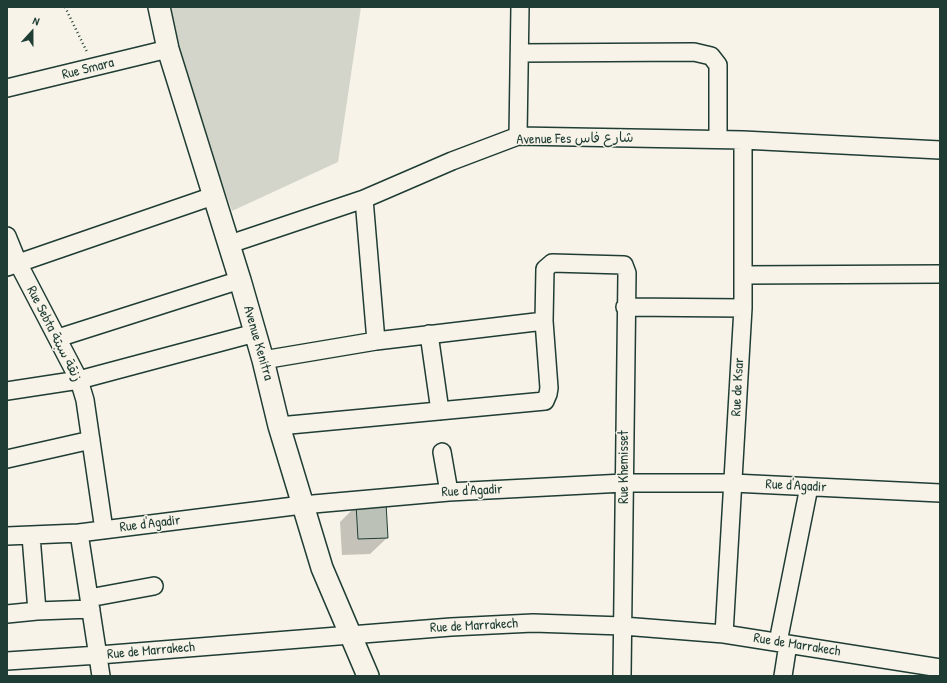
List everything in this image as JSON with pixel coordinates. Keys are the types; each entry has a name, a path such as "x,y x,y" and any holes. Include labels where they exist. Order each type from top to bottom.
{"street":[{"name":"Avenue Kenitra","path":"159,7 168,49 213,196 230,244 302,505 322,568 368,676"},
{"path":"518,136 520,7"},
{"name":"Rue Smara","path":"7,88 168,49"},
{"path":"520,53 694,52 711,56 718,65 718,139"},
{"name":"Avenue Fes شارع فاس","path":"230,244 364,199 452,161 518,136 718,139 940,150"},
{"name":"Rue de Ksar","path":"724,634 743,308 743,140"},
{"path":"12,265 213,196"},
{"path":"364,199 376,341"},
{"name":"Rue Sebta زنقة سبتة","path":"7,236 12,265 58,338 80,380 91,440 104,530"},
{"name":"Rue Khemisset","path":"544,321 543,273 547,266 552,264 624,265 626,269 622,676"},
{"path":"743,275 940,274"},
{"path":"58,338 240,280"},
{"path":"625,307 743,308"},
{"path":"263,360 376,341 544,321 549,388 545,401 279,426"},
{"path":"7,391 80,380 255,333"},
{"path":"429,334 440,411"},
{"path":"7,459 91,440"},
{"path":"442,452 449,492"},
{"name":"Rue d'Agadir","path":"7,536 79,533 302,505 449,492 624,483 733,483 940,493"},
{"path":"783,676 783,643 809,487"},
{"path":"79,533 100,676"},
{"path":"31,536 37,611"},
{"path":"7,614 90,604 154,586"},
{"name":"Rue de Marrakech","path":"7,661 533,622 623,626 724,634 940,668"}],"path":[{"path":"65,7 94,68"}],"shaded area":[{"path":"158,7 361,7 338,162 232,211"}],"building":[{"path":"386,503 388,538 358,539 356,504"}]}
